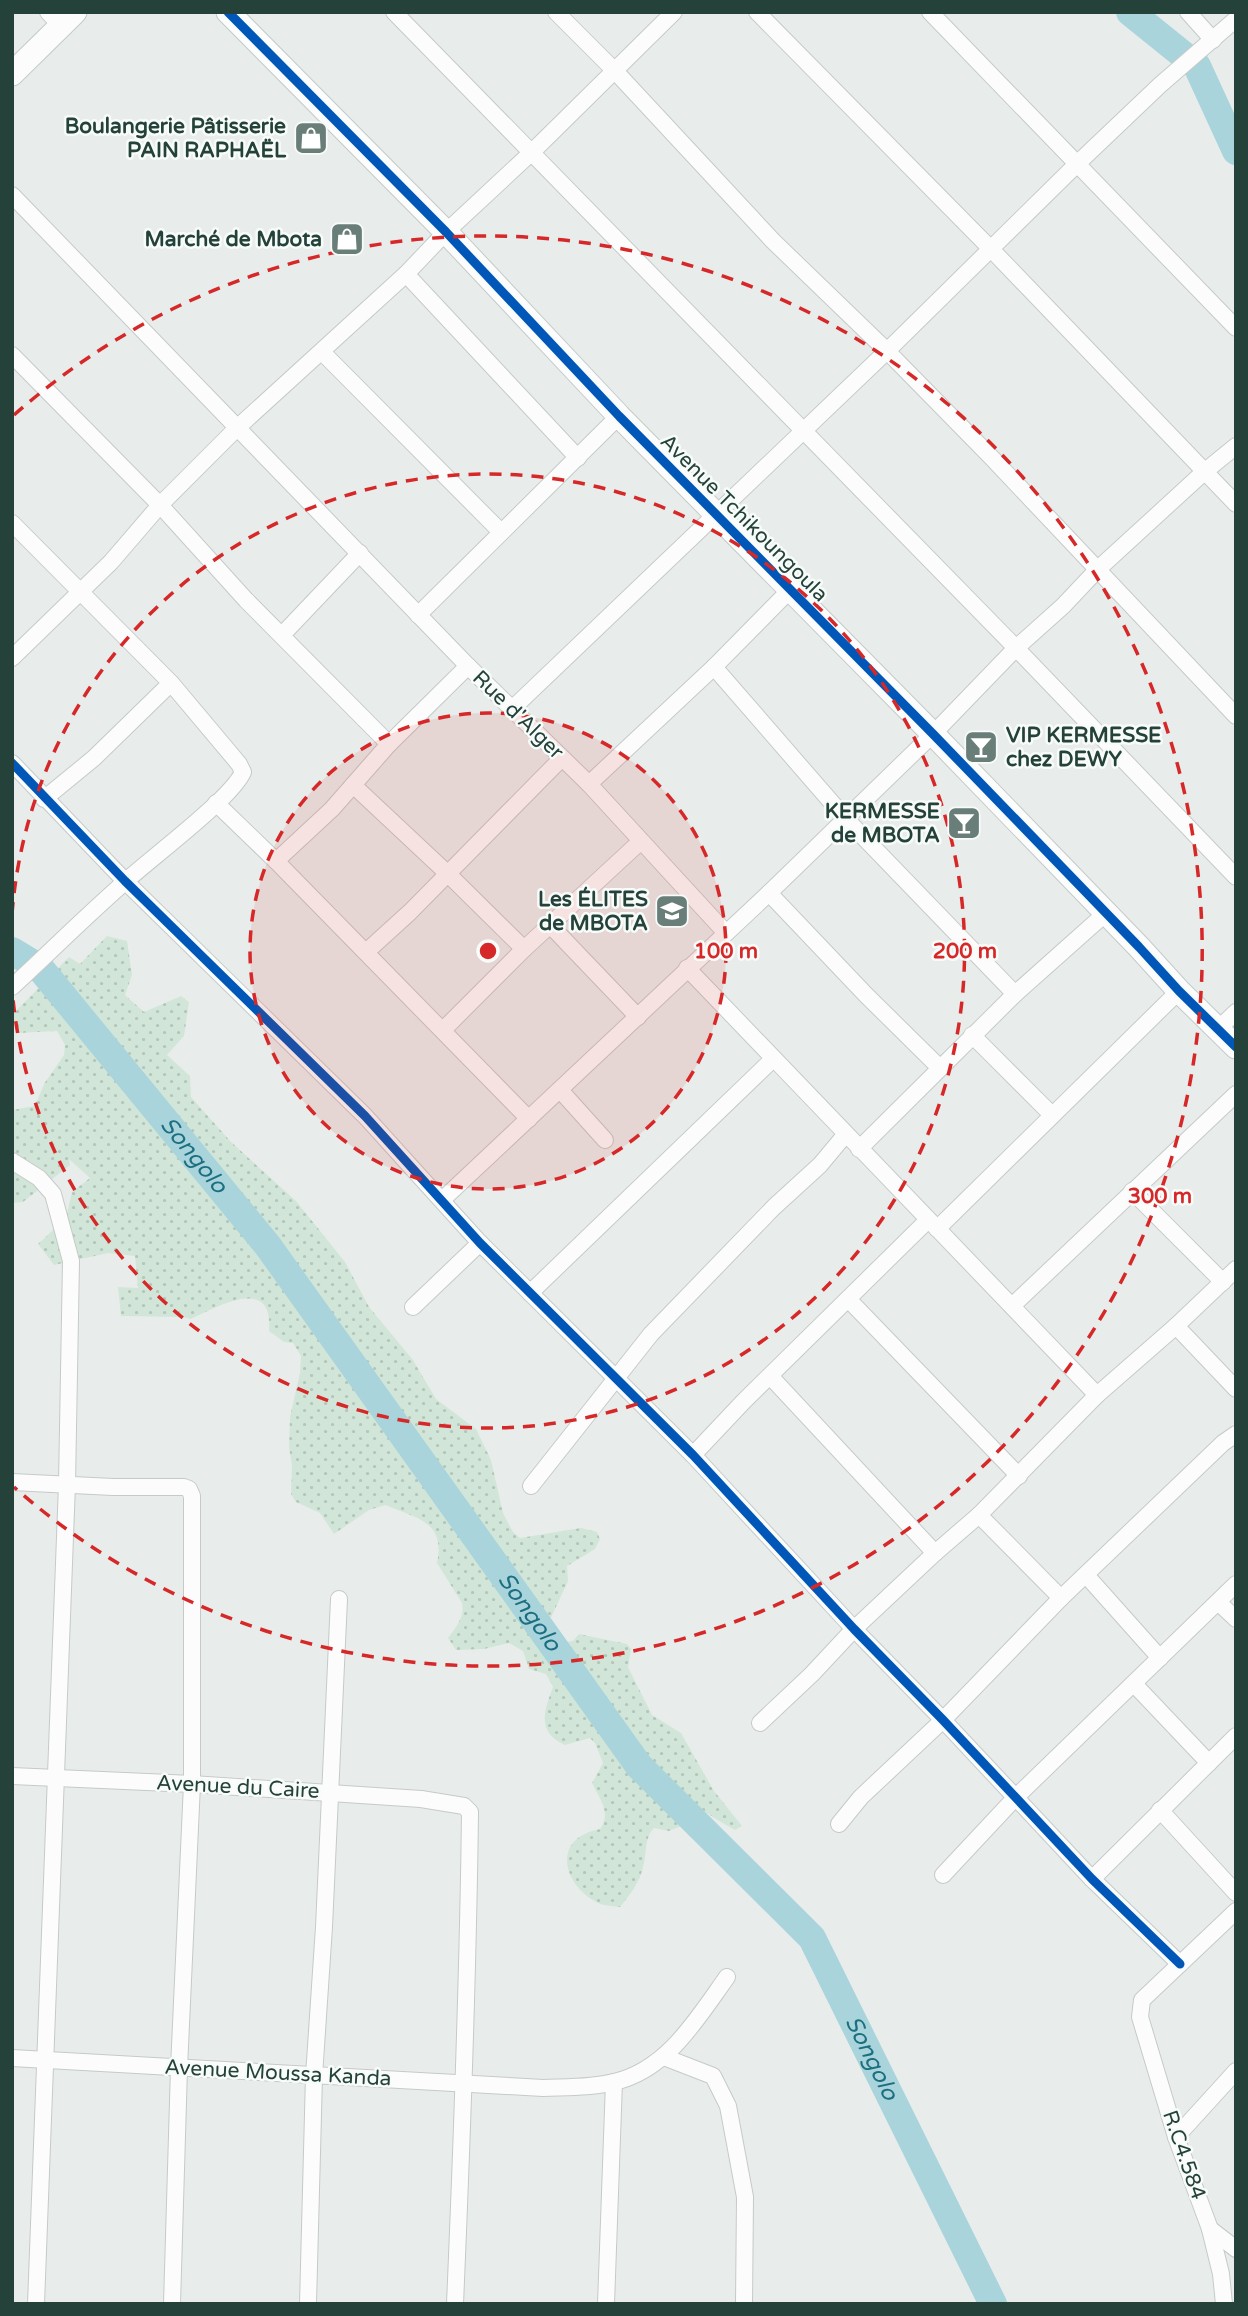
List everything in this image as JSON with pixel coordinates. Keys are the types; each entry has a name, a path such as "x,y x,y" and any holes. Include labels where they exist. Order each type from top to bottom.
{"street":[{"name":"Avenue Tchikoungoula","path":"228,12 446,232 619,416 933,734 1236,1047"},
{"path":"394,12 1236,877"},
{"path":"556,12 615,71 773,241 887,351 1236,716"},
{"path":"12,658 111,562 160,505 237,428 406,274 674,12"},
{"path":"757,12 990,248 1236,504"},
{"path":"930,12 1236,328"},
{"path":"1188,12 1213,40"},
{"path":"12,74 62,17"},
{"path":"512,709 887,351 1078,163 1160,85 1236,19"},
{"path":"12,195 468,666"},
{"path":"406,274 578,458"},
{"path":"321,352 501,532"},
{"path":"12,355 390,744"},
{"path":"418,615 619,416"},
{"path":"442,1199 769,893 1097,570 1236,446"},
{"path":"12,523 79,593 172,683 243,772 239,780 216,803 125,881 12,987"},
{"path":"282,635 360,553"},
{"path":"589,784 714,667 790,590"},
{"name":"Rue d'Alger","path":"276,861 332,809 390,744 468,666 589,784 726,933"},
{"path":"714,667 846,819 1015,994"},
{"path":"44,799 94,758 172,683"},
{"path":"366,952 410,912 562,758"},
{"path":"12,763 125,881 356,1107 480,1243 693,1455 854,1629 1093,1879 1180,1964 1236,1911"},
{"path":"353,785 524,949"},
{"path":"216,803 529,1119"},
{"path":"443,1030 524,949 641,841"},
{"path":"769,893 940,1068"},
{"path":"859,1149 972,1035 1106,913"},
{"path":"550,925 638,1017"},
{"path":"687,968 1097,1395"},
{"path":"693,1455 848,1299 1052,1115 1179,991"},
{"path":"1218,1029 1236,1012"},
{"path":"972,1035 1052,1115"},
{"path":"530,1293 773,1059"},
{"path":"560,1090 605,1140"},
{"path":"1012,1306 1236,1094"},
{"path":"530,1486 651,1334 774,1208 820,1165 845,1135"},
{"path":"12,1161 39,1178 53,1194 72,1261 67,1484 36,2304"},
{"path":"1132,1191 1223,1282"},
{"path":"413,1307 480,1243"},
{"path":"760,1723 812,1674 854,1629 979,1515 1097,1395 1236,1269"},
{"path":"848,1299 1019,1476"},
{"path":"1176,1326 1236,1389"},
{"path":"770,1376 935,1553"},
{"path":"839,1824 861,1797 943,1720 1060,1598 1236,1433"},
{"path":"12,1482 184,1487 189,1489 192,1496 192,1784 172,2304"},
{"path":"979,1515 1060,1598"},
{"path":"1086,1575 1160,1658"},
{"path":"943,1875 1016,1797 1236,1584"},
{"path":"308,2304 314,2076 324,1927 328,1792 339,1599"},
{"path":"1218,1602 1236,1619"},
{"path":"1134,1684 1209,1763"},
{"path":"1093,1879 1236,1736"},
{"name":"Avenue du Caire","path":"12,1776 328,1792 421,1799 464,1806 470,1812 467,2007 462,2083"},
{"path":"1160,1811 1236,1893"},
{"name":"R.C4.584","path":"1180,1964 1142,2000 1140,2017 1176,2137 1210,2229 1221,2274 1224,2304"},
{"name":"Avenue Moussa Kanda","path":"12,2058 543,2088 590,2086 639,2074 664,2057 699,2016 727,1977"},
{"path":"664,2057 713,2076 719,2083 728,2106 745,2197 744,2304"},
{"path":"1176,2137 1236,2071"},
{"path":"606,2304 614,2082"},
{"path":"455,2304 462,2083"},
{"path":"1210,2229 1232,2239"}],"green space":[{"path":"107,936 127,941 132,975 125,995 144,1012 181,996 189,1002 184,1036 167,1055 190,1076 191,1097 231,1142 296,1201 345,1262 369,1307 413,1360 436,1399 476,1429 491,1460 503,1513 513,1532 520,1538 581,1528 597,1532 600,1539 595,1549 567,1566 568,1581 548,1624 551,1632 565,1642 573,1641 579,1634 627,1644 631,1649 628,1667 652,1715 681,1733 714,1791 742,1826 735,1830 675,1789 624,1737 599,1691 580,1668 557,1648 448,1486 422,1457 349,1344 321,1311 305,1280 287,1261 272,1233 233,1194 189,1141 186,1158 206,1183 219,1193 308,1307 315,1321 355,1374 372,1408 383,1417 419,1462 431,1486 570,1672 629,1760 659,1796 696,1820 669,1831 654,1828 647,1841 640,1878 620,1907 600,1904 586,1895 576,1885 567,1863 568,1852 574,1842 584,1834 600,1829 605,1817 605,1811 592,1783 603,1763 595,1743 590,1738 565,1745 550,1734 546,1727 545,1712 553,1687 546,1674 529,1669 523,1651 509,1643 484,1649 456,1650 448,1638 457,1626 463,1608 437,1563 439,1549 433,1530 417,1518 385,1505 369,1510 334,1534 320,1513 296,1502 291,1494 290,1417 301,1356 293,1343 284,1342 269,1331 268,1314 263,1303 253,1299 228,1302 191,1319 121,1316 118,1287 138,1288 135,1256 108,1253 54,1265 38,1244 66,1218 72,1192 90,1178 69,1159 70,1165 23,1202 12,1203 12,1110 35,1106 44,1084 64,1055 65,1045 57,1031 18,1033 12,1015 69,957 80,964"}],"waterway":[{"path":"1130,12 1197,66 1236,151"},
{"name":"Songolo","path":"12,951 40,968 268,1246 639,1766 812,1938 993,2304"}],"cycle path":[{"path":"228,12 446,232 619,416 933,734 1236,1047"},
{"path":"12,763 125,881 365,1116 480,1243 693,1455 1092,1879 1180,1964"}],"place":[{"name":"Boulangerie Pâtisserie PAIN RAPHAËL","path":"311,138"},
{"name":"Marché de Mbota","path":"347,239"},
{"name":"VIP KERMESSE chez DEWY","path":"981,747"},
{"name":"KERMESSE de MBOTA","path":"964,823"},
{"name":"Les ÉLITES de MBOTA","path":"672,911"}]}
